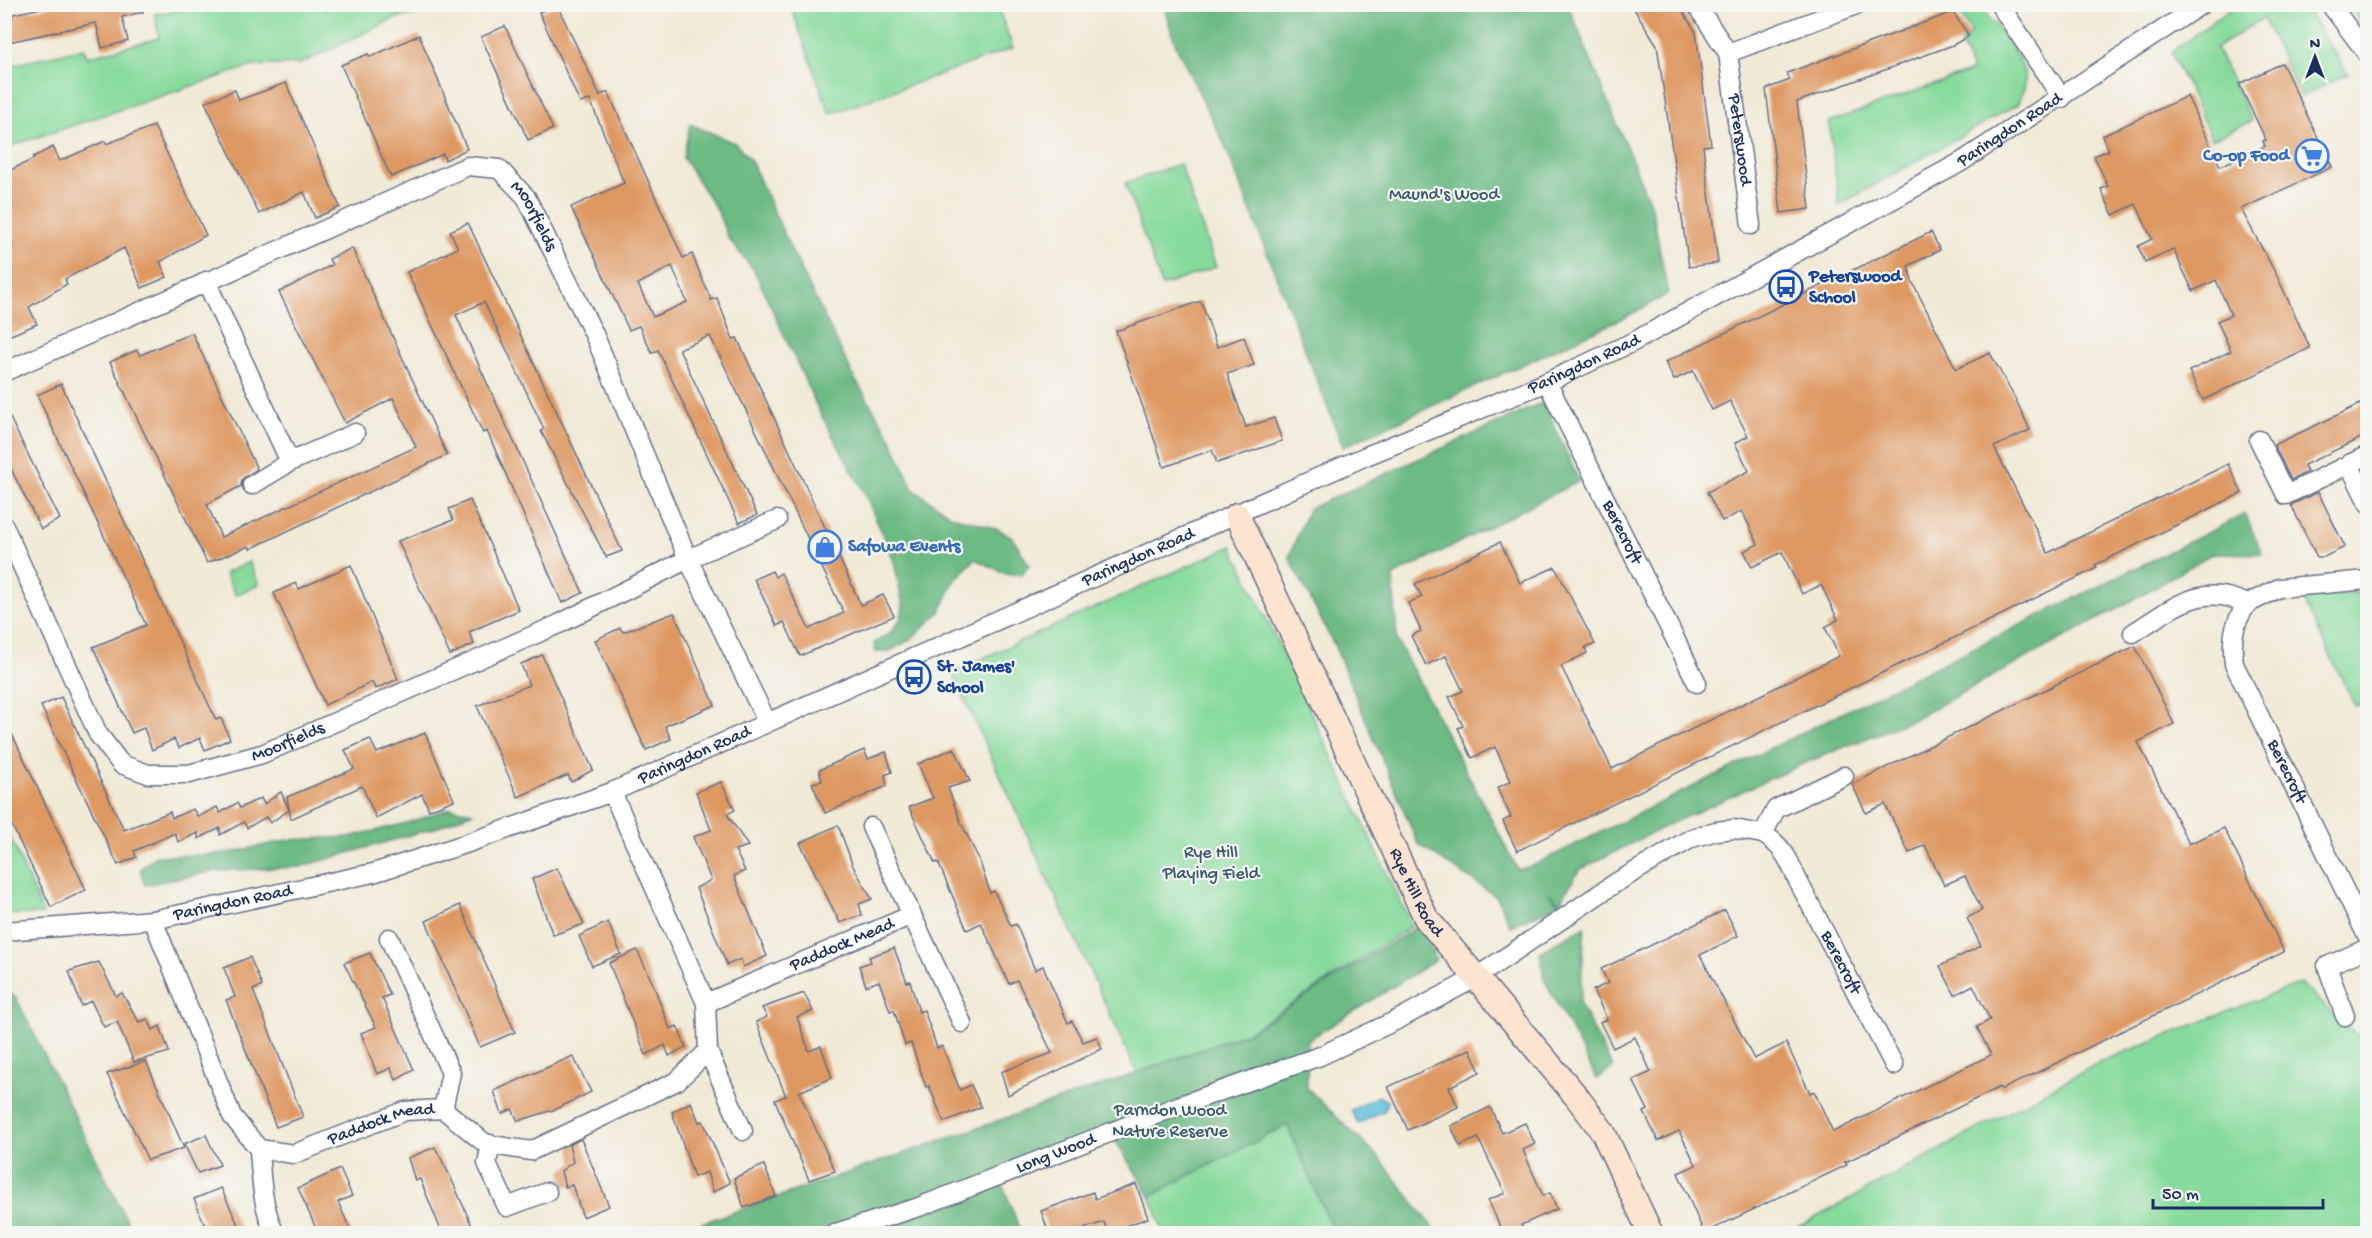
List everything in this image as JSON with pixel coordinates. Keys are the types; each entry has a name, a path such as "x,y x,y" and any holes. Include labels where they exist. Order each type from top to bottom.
{"street":[{"name":"Peterswood","path":"1696,4 1728,53 1751,225"},
{"path":"1728,53 1859,4"},
{"path":"1998,4 2062,98"},
{"name":"Paringdon Road","path":"4,931 153,920 373,873 612,792 1366,456 1547,382 1635,341 1893,201 2062,98 2202,4"},
{"path":"2330,4 2367,55"},
{"name":"Moorfields","path":"4,372 468,166 499,169 526,196 588,323 688,559 767,722"},
{"path":"206,281 291,462"},
{"name":"Berecroft","path":"1547,382 1697,683"},
{"path":"252,485 291,462 355,433"},
{"path":"2259,440 2286,495 2367,455"},
{"path":"2349,464 2367,503"},
{"name":"Rye Hill Road","path":"1237,515 1425,918 1576,1096 1603,1132 1651,1233"},
{"name":"Moorfields","path":"4,526 98,734 121,764 148,774 189,774 262,754 559,624 688,559 777,520"},
{"path":"2133,633 2179,605 2203,594 2223,594 2247,604 2259,595 2279,588 2367,580"},
{"name":"Berecroft","path":"2247,604 2237,618 2232,639 2234,664 2367,938"},
{"path":"1475,978 1617,882 1692,838 1716,831 1734,829 1763,834 1772,814 1784,803 1844,776"},
{"path":"612,792 706,1003 708,1051 743,1131"},
{"name":"Paddock Mead","path":"871,827 962,1023"},
{"name":"Berecroft","path":"1763,834 1781,847 1788,856 1798,881 1894,1065"},
{"name":"Paddock Mead","path":"706,1003 912,915"},
{"path":"153,920 232,1116 259,1149 265,1207 275,1233"},
{"path":"389,938 451,1073 443,1108"},
{"path":"2345,1016 2327,966 2367,948"},
{"name":"Long Wood","path":"832,1233 919,1207 1178,1106 1277,1073 1389,1024 1475,978"},
{"name":"Paddock Mead","path":"259,1149 294,1154 405,1111 443,1108 486,1144 531,1151 677,1081 708,1051"},
{"path":"491,1144 487,1163 507,1207 547,1192"}],"green space":[{"path":"343,4 449,5 393,19 300,64 252,66 5,148 5,67 84,48 87,57 159,38 155,14 220,5 322,5 323,10"},
{"path":"799,5 997,5 1013,48 830,114 791,7"},
{"name":"Maund's Wood","path":"1163,5 1568,5 1652,209 1668,294 1628,316 1343,447 1225,146 1176,46"},
{"path":"1935,5 1979,5 2011,46 2021,63 2025,80 2018,104 1839,205 1829,122 1972,71 1961,43 1971,33 1956,7 1937,13"},
{"path":"2236,5 2304,5 2348,74 2301,97 2263,18 2216,48 2252,121 2212,139 2171,52"},
{"path":"2348,5 2367,5 2367,31"},
{"path":"690,124 735,143 751,161 789,245 856,381 890,436 913,489 952,516 998,529 1013,538 1029,565 1022,575 1004,573 975,559 954,581 940,612 911,639 890,651 876,652 874,643 892,631 901,618 903,606 894,561 865,494 820,413 754,270 728,238 717,210 683,158"},
{"path":"1180,164 1216,267 1162,286 1125,183"},
{"path":"1544,402 1579,481 1393,576 1397,640 1518,870 1534,865 2245,514 2262,554 2213,553 2117,609 1912,720 1807,762 1666,826 1579,870 1560,902 1548,892 1560,904 1510,926 1497,897 1418,844 1335,647 1289,557 1308,509"},
{"name":"Rye Hill Playing Field","path":"1232,546 1412,926 1249,1032 1137,1073 952,672"},
{"path":"249,562 259,585 235,595 225,573"},
{"path":"2367,592 2367,701 2355,706 2302,597"},
{"path":"451,808 473,812 438,827 300,867 215,871 145,885 140,869 156,856 234,852 288,840 349,837 407,823"},
{"path":"5,824 43,914 5,914"},
{"name":"Parndon Wood Nature Reserve","path":"1420,925 1436,960 1308,1040 1307,1088 1381,1160 1437,1233 1334,1233 1287,1125 1150,1196 1113,1137 1001,1180 1021,1233 670,1234 1137,1073 1249,1032"},
{"path":"1585,926 1580,1004 1613,1068 1597,1079 1544,979 1540,952"},
{"path":"2300,983 2367,1044 2367,1233 1786,1234 2102,1061"},
{"path":"4,989 16,998 133,1233 5,1233"},
{"path":"1287,1124 1334,1233 1164,1233 1150,1196"}],"water":[{"path":"1378,1096 1387,1101 1385,1110 1358,1124 1351,1110"}],"building":[{"path":"60,4 142,4 143,12 122,17 128,41 102,48 96,23 4,43 4,16"},
{"path":"1631,4 1678,4 1696,32 1711,145 1703,146 1718,263 1689,267 1657,45"},
{"path":"557,5 600,95 608,92 683,258 692,254 711,300 717,298 733,339 737,338 861,605 883,595 894,616 800,656 784,622 777,626 754,579 772,571 775,577 781,573 809,629 844,613 710,336 679,349 757,515 739,523 658,350 652,353 639,326 629,330 571,207 624,183 590,100 580,103 539,12","holes":["672,266 687,302 653,317 638,284"]},
{"path":"1953,12 1969,36 1953,45 1797,102 1810,209 1781,213 1766,89 1790,80 1787,73"},
{"path":"505,26 553,129 528,140 481,37"},
{"path":"419,35 467,149 445,160 443,154 391,177 341,65 368,54 370,57"},
{"path":"2282,63 2332,167 2241,209 2277,276 2310,348 2203,400 2189,371 2231,351 2217,321 2231,315 2216,280 2193,291 2173,249 2145,262 2138,246 2152,239 2136,204 2113,215 2101,189 2108,186 2094,156 2109,150 2102,136 2187,96 2220,166 2265,146 2263,141 2266,140 2239,84"},
{"path":"286,83 340,207 315,218 304,192 259,214 205,102 235,90 239,100"},
{"path":"154,126 206,235 160,262 167,277 142,288 124,248 65,279 67,284 29,307 37,324 11,335 4,320 4,173 53,147 60,161 105,141 106,144"},
{"path":"468,223 622,551 606,557 541,431 544,429 484,302 456,315 583,593 562,603 487,431 483,433 407,272 458,248 450,231"},
{"path":"1931,232 1940,250 1908,266 1912,281 1956,369 1990,353 2017,402 2030,430 1994,447 2048,553 2228,464 2242,493 2095,565 2097,568 1517,851 1503,821 1511,817 1497,788 1511,781 1495,747 1472,758 1458,728 1463,726 1449,697 1463,691 1446,656 1426,665 1411,636 1421,631 1408,603 1422,597 1415,584 1500,542 1520,583 1555,567 1595,644 1585,648 1587,653 1561,666 1612,769 1839,656 1825,627 1838,620 1821,585 1802,594 1782,552 1752,567 1744,551 1758,544 1742,511 1722,521 1707,492 1749,471 1735,443 1748,436 1730,401 1712,410 1693,371 1674,380 1665,362"},
{"path":"352,248 447,455 250,549 249,546 207,563 110,362 137,350 140,355 192,333 257,469 242,479 241,486 207,504 221,537 416,447 393,398 345,423 279,292 332,265 329,259"},
{"path":"1201,301 1217,347 1244,337 1254,365 1227,374 1246,427 1274,418 1282,441 1217,463 1212,450 1164,467 1116,331"},
{"path":"61,384 216,720 221,718 230,739 205,750 200,738 179,748 174,739 152,750 144,728 132,733 93,647 146,625 37,395"},
{"path":"2367,401 2367,435 2304,465 2307,472 2291,480 2274,445"},
{"path":"4,406 60,519 41,529 4,455"},
{"path":"2318,492 2345,547 2324,557 2317,557 2291,505"},
{"path":"470,500 519,610 469,632 474,644 450,655 398,541 453,520 449,509"},
{"path":"351,565 398,679 375,689 372,682 325,705 274,593 296,583 299,589"},
{"path":"674,613 715,705 665,726 671,739 646,750 595,640 620,628 623,632"},
{"path":"2135,646 2174,724 2138,742 2189,844 2224,828 2284,952 2001,1090 2000,1087 1845,1162 1847,1165 1704,1233 1678,1173 1696,1165 1679,1131 1658,1141 1644,1112 1648,1110 1633,1080 1651,1072 1635,1037 1613,1048 1600,1022 1607,1019 1593,990 1608,983 1601,969 1725,910 1738,936 1700,955 1754,1059 1786,1043 1810,1093 1814,1091 1833,1132 1991,1055 1977,1027 1990,1020 1973,985 1955,995 1940,966 1981,946 1967,918 1982,910 1965,876 1944,885 1925,845 1909,853 1885,804 1866,813 1852,784"},
{"path":"542,655 593,770 571,782 568,775 518,797 477,706 529,685 521,664"},
{"path":"61,697 124,830 170,812 172,818 193,809 198,817 217,807 220,813 237,803 240,808 261,798 264,804 281,792 289,810 270,823 266,817 247,828 244,822 220,835 220,828 198,839 198,833 178,842 175,833 134,851 136,857 118,865 41,706"},
{"path":"4,717 86,890 51,907 4,809"},
{"path":"425,733 454,800 429,810 422,794 376,818 362,786 291,819 287,797 354,769 345,750 370,739 377,753"},
{"path":"954,748 970,781 948,788 961,823 979,859 990,893 994,891 1011,926 1016,924 1035,970 1043,966 1068,1023 1072,1021 1083,1042 1097,1037 1102,1049 1008,1095 1001,1072 1052,1053 1017,980 1009,984 981,923 967,930 938,862 935,863 909,807 933,798 918,764"},
{"path":"864,750 868,759 886,752 892,772 885,775 887,786 825,813 812,783 822,781 819,770"},
{"path":"721,782 735,810 727,814 748,846 735,850 745,871 734,876 767,956 743,967 741,959 727,965 696,888 711,880 693,837 711,830 696,792"},
{"path":"838,825 853,866 872,899 859,904 862,915 840,923 800,843"},
{"path":"557,868 584,924 553,935 532,879"},
{"path":"460,905 515,1032 480,1047 426,921"},
{"path":"608,922 621,954 592,966 579,936"},
{"path":"894,948 907,982 910,981 919,1012 924,1010 937,1048 942,1046 960,1090 971,1085 981,1107 944,1122 929,1086 926,1087 911,1043 905,1045 894,1010 890,1011 879,981 866,986 859,966 871,962 869,957"},
{"path":"637,950 670,1029 677,1026 686,1047 669,1056 665,1045 646,1055 609,963"},
{"path":"370,953 390,995 382,998 414,1070 396,1080 391,1068 377,1074 361,1033 376,1027 344,963"},
{"path":"250,957 262,986 253,990 303,1117 276,1127 226,1000 235,997 224,968"},
{"path":"99,962 116,996 122,993 139,1022 148,1019 153,1030 160,1026 169,1052 134,1062 117,1022 104,1027 91,1001 81,1006 69,971"},
{"path":"804,993 813,1011 797,1017 809,1051 821,1046 832,1078 799,1092 835,1171 809,1180 775,1100 786,1096 756,1022 767,1017 762,1008"},
{"path":"1470,1049 1480,1072 1449,1087 1458,1107 1408,1130 1388,1087"},
{"path":"573,1056 591,1092 556,1109 518,1121 512,1109 502,1114 494,1091"},
{"path":"146,1061 184,1148 148,1160 107,1074"},
{"path":"691,1102 699,1122 703,1121 730,1183 713,1192 707,1172 694,1177 672,1112"},
{"path":"1490,1107 1502,1133 1525,1123 1535,1144 1523,1150 1543,1196 1550,1193 1557,1209 1521,1225 1525,1233 1503,1233 1488,1200 1505,1193 1478,1138 1460,1146 1451,1126"},
{"path":"206,1135 220,1165 198,1173 184,1144"},
{"path":"581,1139 609,1206 583,1217 572,1185 565,1187 561,1171 573,1162 569,1145"},
{"path":"435,1147 475,1233 442,1233 420,1179 415,1181 408,1158"},
{"path":"764,1165 776,1196 744,1208 734,1178"},
{"path":"340,1169 352,1196 338,1202 352,1233 318,1233 298,1188"},
{"path":"1136,1184 1148,1218 1108,1232 1104,1222 1070,1233 1049,1233 1041,1211 1093,1192 1095,1199"},
{"path":"221,1188 242,1233 209,1233 203,1221 194,1199"}],"place":[{"name":"Co-op Food","path":"2312,156"},
{"name":"Peterswood School","path":"1786,287"},
{"name":"Safowa Events","path":"825,547"},
{"name":"St. James' School","path":"914,677"}]}
